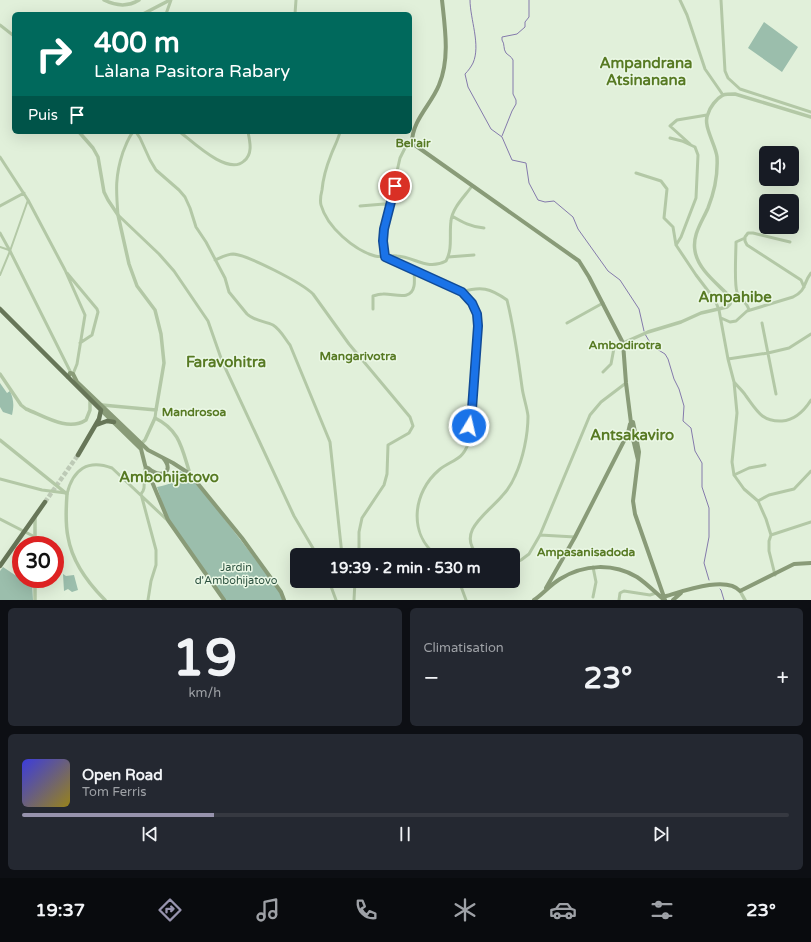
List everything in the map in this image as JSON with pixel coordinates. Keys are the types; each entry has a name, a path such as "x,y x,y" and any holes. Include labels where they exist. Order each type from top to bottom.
{"main road":[{"path":"442,0 446,56 442,78 436,93 417,122 412,143 579,261 590,278 623,343 630,414 639,452 633,501 635,514 664,599"},
{"path":"0,309 71,375 141,450 168,520 224,600"},
{"path":"71,375 76,385 90,400 101,407 148,450 175,464 190,474 242,538 281,592 284,600"},
{"path":"78,455 101,416 101,407"},
{"path":"535,600 546,588 575,537 630,428 630,414"},
{"path":"95,426 106,421 114,422"},
{"path":"625,439 635,439"},
{"path":"146,465 153,473 165,474 167,466 164,458"},
{"path":"0,566 45,502"},
{"path":"664,599 689,590 722,584 733,586 740,591 794,564 811,563"},
{"path":"546,588 561,578 576,571 593,567 606,567 628,572 638,578 664,599"},
{"path":"555,573 557,577 561,578"},
{"path":"656,593 661,590"},
{"path":"664,599 689,590"},
{"path":"673,600 681,594"}],"street":[{"path":"104,0 113,4 124,5 133,4 139,0"},
{"path":"147,12 171,0"},
{"path":"167,12 171,0"},
{"path":"295,12 296,0"},
{"path":"680,0 687,15 705,68 723,95"},
{"path":"721,0 725,71 728,78 740,89 811,112"},
{"path":"0,25 12,34"},
{"path":"603,372 611,364 614,348 623,343 648,332 681,322 701,313 727,308 730,304 731,298 701,267 696,255 694,242 708,207 716,177 717,158 715,145 708,130 706,115 714,103 723,95 735,94 811,117"},
{"path":"676,244 681,237 696,198 698,155 695,147 670,126 677,120 706,115"},
{"path":"81,134 98,156 104,192 118,215 159,254 174,271 208,321 222,361 294,516 314,548"},
{"path":"133,134 126,144 118,170 116,182 118,215 129,264 137,286 155,310 161,334 164,363 154,418 145,440 141,444"},
{"path":"136,134 140,138 156,170 185,197 196,227 206,242 224,278 229,292 250,317 274,326 281,332 290,345 316,411 327,434 331,449 341,548"},
{"path":"183,134 218,160 231,165 241,164 248,156 250,150 248,134"},
{"path":"339,134 331,155 322,190 321,205 336,230 358,248 369,253 385,257 397,256 431,266 446,261 451,250 451,220 454,210 472,186"},
{"path":"670,138 682,141 695,147"},
{"path":"385,257 383,241 400,158 405,148 412,143"},
{"path":"0,157 28,199 65,270 85,315 77,364 71,375"},
{"path":"636,172 660,181 667,189 664,218 673,227 676,244 696,276 715,300 719,310 734,382 737,413 732,462 734,475 744,489 758,501 766,519 771,535 769,550 774,575"},
{"path":"0,206 24,193"},
{"path":"0,275 28,199"},
{"path":"360,206 384,204 390,206"},
{"path":"452,216 468,225 476,228 484,228"},
{"path":"749,310 747,303 739,295 736,288 736,242 745,238 748,233 753,232 790,242"},
{"path":"0,233 71,375"},
{"path":"745,238 748,245 801,280 804,288"},
{"path":"0,247 10,251"},
{"path":"215,260 232,254 252,260 308,289 349,344 410,417 413,426 409,433 388,445 387,474 384,485 362,518 359,548"},
{"path":"448,257 474,255"},
{"path":"385,257 462,292 472,303 477,314 478,326 468,442 464,453 459,458 439,470 426,484 420,497 417,514 420,534 428,548"},
{"path":"373,309 373,296 383,294 398,296 408,295 414,286 414,269"},
{"path":"65,270 98,312 92,335 80,343"},
{"path":"721,318 730,322 736,321 749,310 793,297 800,293 805,287 811,273"},
{"path":"806,282 811,280"},
{"path":"462,292 475,288 486,289 507,300 513,322 523,393 528,415 522,458 515,476 502,497 482,516 472,531 470,537 474,548"},
{"path":"567,323 603,303"},
{"path":"762,323 776,394"},
{"path":"728,359 789,348 811,334"},
{"path":"0,374 16,400 26,409 66,425 80,424 86,420 90,410 90,400"},
{"path":"734,382 746,395 756,410 766,419 774,421 787,420 803,412 811,400"},
{"path":"520,560 529,554 540,535 590,415 600,402 626,383"},
{"path":"101,407 156,410"},
{"path":"154,418 170,427 179,441 190,474"},
{"path":"0,440 67,494"},
{"path":"105,600 92,587 81,571 73,554 68,537 66,511 67,494 70,483 78,472 86,466 93,464 112,468 168,520"},
{"path":"146,465 144,491 141,494 157,554 148,600"},
{"path":"734,475 750,468 765,465"},
{"path":"758,501 769,495 794,489 811,470"},
{"path":"0,479 42,490 67,494"},
{"path":"35,516 35,536"},
{"path":"0,519 33,536"},
{"path":"771,535 811,522"},
{"path":"540,535 575,537"},
{"path":"593,567 596,582 593,597"},
{"path":"35,588 35,600"},
{"path":"332,588 336,600"},
{"path":"354,600 355,588"},
{"path":"462,588 466,600"},
{"path":"619,600 620,593 624,591 650,595 656,593"},
{"path":"740,591 745,600"}],"green space":[{"path":"764,22 798,47 782,72 748,48"},
{"path":"0,383 7,393 10,391 13,403 12,415 3,412 0,407"},
{"name":"Jardin d'Ambohijatovo","path":"179,471 190,474 279,590 284,600 224,600 168,520 157,487 171,483"},
{"path":"3,567 12,573 12,588 32,588 33,600 0,600 0,571"},
{"path":"64,575 66,576 74,575 78,590 72,592 68,589 64,591"}],"waterway":[{"path":"470,0 476,48 473,63 465,74 468,87 491,129 502,137 512,160 526,163 529,183 538,200 545,202 554,201 573,217 578,229 608,271 620,280 639,309 644,331"},
{"path":"502,136 516,104 513,94 513,60 505,51 502,37 517,34 525,27 525,22 529,17 529,0"},
{"path":"645,334 652,346 665,354 668,359 684,406 683,421 691,428 695,451 702,463 702,487 709,508 709,537 704,563 709,580"},
{"path":"720,589 724,600"}],"tunnel":[{"path":"45,502 78,455"}],"district":[{"name":"Ampandrana Atsinanana","path":"646,72"},
{"name":"Bel'air","path":"413,143"},
{"name":"Ampahibe","path":"735,297"},
{"name":"Ambodirotra","path":"625,345"},
{"name":"Mangarivotra","path":"358,356"},
{"name":"Faravohitra","path":"226,362"},
{"name":"Mandrosoa","path":"194,412"},
{"name":"Antsakaviro","path":"632,435"},
{"name":"Ambohijatovo","path":"169,477"},
{"name":"Ampasanisadoda","path":"586,552"}],"route":[{"path":"395,186 384,229 383,241 385,257 462,292 472,303 477,314 478,326 472,409 469,426"}]}
